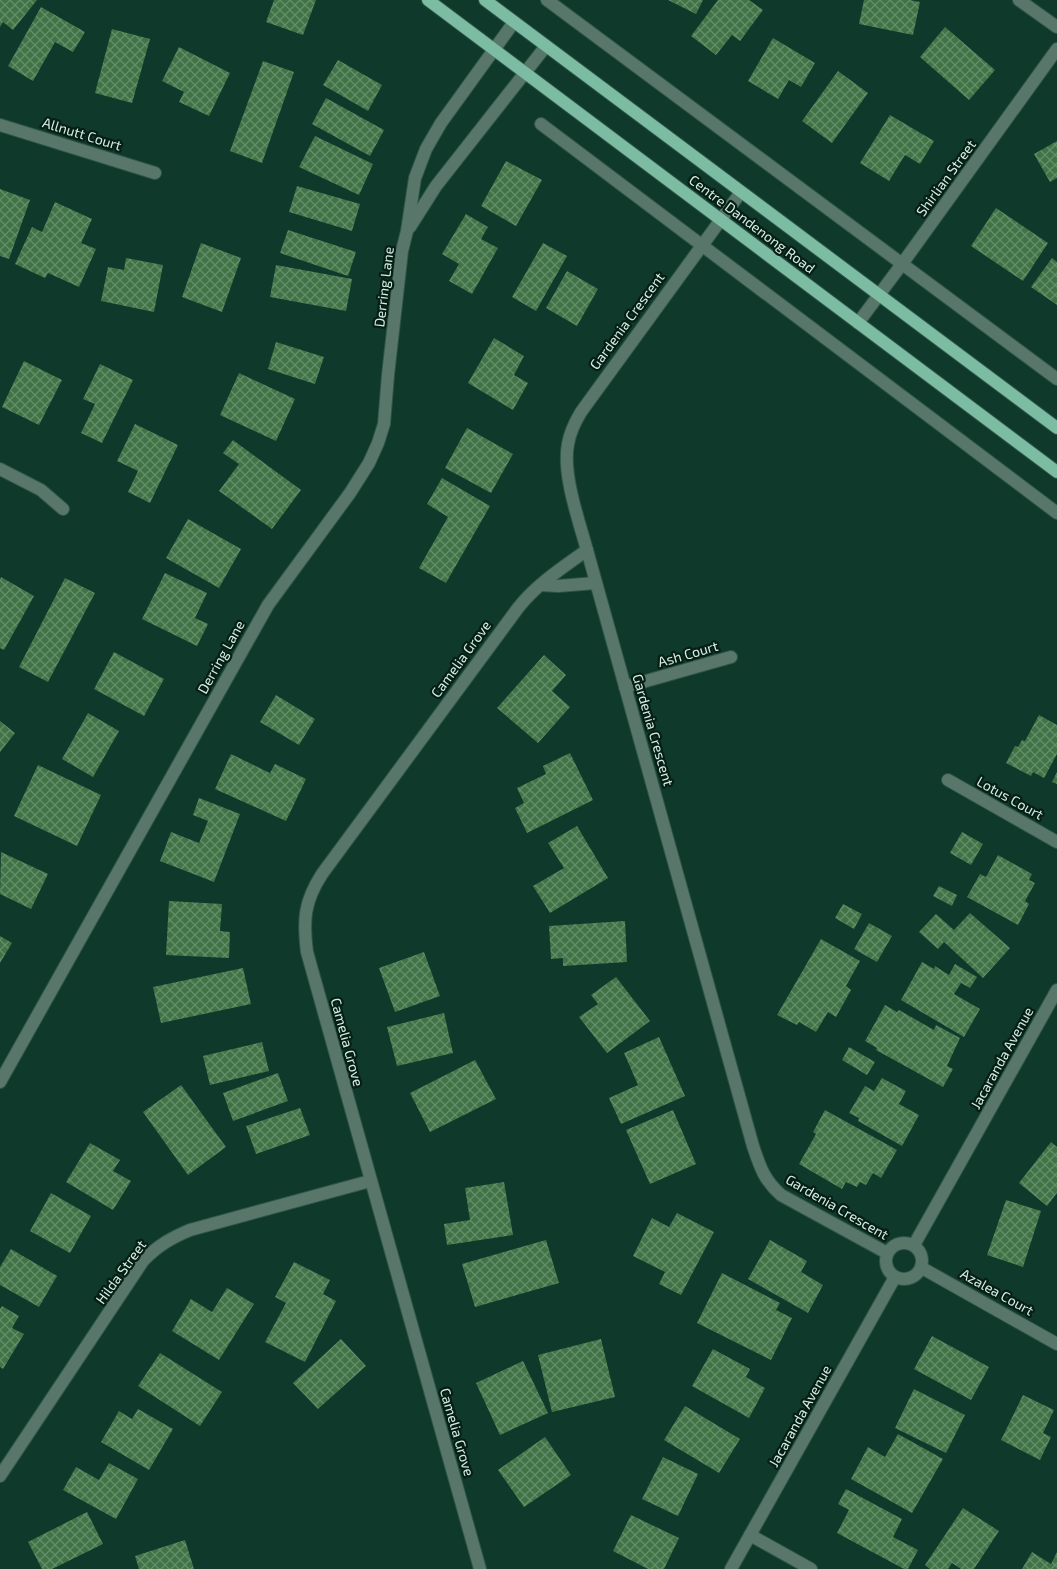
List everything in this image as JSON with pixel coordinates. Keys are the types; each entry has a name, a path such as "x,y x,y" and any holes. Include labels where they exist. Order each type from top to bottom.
{"main road":[{"name":"Centre Dandenong Road","path":"428,0 1057,472"},
{"name":"Centre Dandenong Road","path":"485,0 1057,428"}],"street":[{"path":"547,0 1057,380"},
{"path":"1019,0 1057,27"},
{"name":"Derring Lane","path":"0,1082 268,605 350,493 369,463 384,424 402,250 407,231 415,178 426,149 441,123 514,22"},
{"name":"Derring Lane","path":"407,231 436,186 546,46"},
{"name":"Shirlian Street","path":"858,323 1057,49"},
{"path":"541,124 1057,513"},
{"name":"Allnutt Court","path":"0,125 155,173"},
{"name":"Gardenia Crescent","path":"741,192 587,402 575,422 567,445 567,464 572,494 596,583 753,1146 763,1174 781,1195 887,1253"},
{"path":"0,470 41,490 63,509"},
{"name":"Camelia Grove","path":"480,1569 307,952 305,916 312,888 327,866 526,598 553,574 587,550"},
{"path":"541,585 558,586 596,583"},
{"name":"Ash Court","path":"625,687 731,657"},
{"name":"Lotus Court","path":"948,780 1057,842"},
{"name":"Jacaranda Avenue","path":"914,1245 1057,990"},
{"name":"Hilda Street","path":"0,1476 143,1262 157,1247 173,1237 190,1230 370,1181"},
{"path":"904,1242 914,1245 921,1253 922,1268 911,1278 905,1280 895,1277 888,1269 887,1253 890,1249 904,1242"},
{"name":"Azalea Court","path":"922,1268 1057,1344"},
{"name":"Jacaranda Avenue","path":"730,1569 895,1277"},
{"path":"750,1535 811,1569"}],"building":[{"path":"0,0 37,0 13,30 3,22 0,27"},
{"path":"274,0 316,0 303,35 266,22"},
{"path":"668,0 703,0 696,14"},
{"path":"718,0 749,0 763,10 740,41 732,35 716,55 691,36"},
{"path":"864,0 910,0 920,2 913,35 859,24"},
{"path":"41,7 85,32 73,52 55,42 33,81 8,66"},
{"path":"945,27 995,70 969,100 920,57"},
{"path":"112,29 150,39 132,103 95,93"},
{"path":"773,38 815,63 801,87 789,80 778,99 748,81"},
{"path":"179,47 230,73 209,116 179,102 184,92 162,81"},
{"path":"338,60 382,85 368,111 323,85"},
{"path":"263,61 294,72 262,163 230,151"},
{"path":"838,71 868,93 832,143 802,121"},
{"path":"326,98 384,130 370,156 312,124"},
{"path":"890,115 934,141 920,164 905,155 889,181 860,163"},
{"path":"315,136 373,164 359,195 299,167"},
{"path":"1057,141 1057,178 1050,182 1034,154"},
{"path":"506,161 542,180 516,226 481,206"},
{"path":"297,186 360,204 352,231 289,212"},
{"path":"0,189 30,200 9,259 0,256"},
{"path":"55,202 92,219 81,243 96,249 79,287 48,273 45,278 15,264 32,227 42,232"},
{"path":"996,208 1048,243 1023,281 971,246"},
{"path":"466,214 488,227 481,239 498,248 472,294 449,281 459,264 442,254"},
{"path":"288,230 356,252 348,276 280,253"},
{"path":"201,243 241,258 222,312 182,297"},
{"path":"543,243 567,256 536,311 512,297"},
{"path":"126,258 163,265 154,312 101,301 108,267 124,270"},
{"path":"1052,258 1057,262 1057,305 1031,287"},
{"path":"276,265 352,279 346,311 270,297"},
{"path":"567,271 598,289 577,326 546,308"},
{"path":"494,338 524,356 514,375 528,383 513,410 468,383"},
{"path":"276,342 324,357 315,384 268,369"},
{"path":"24,361 62,380 39,425 2,407"},
{"path":"100,364 133,380 102,443 81,433 95,404 83,399"},
{"path":"239,373 295,399 276,441 220,415"},
{"path":"135,424 178,445 150,503 128,492 138,471 117,461"},
{"path":"467,428 513,454 491,493 445,468"},
{"path":"233,440 301,490 272,529 219,491 239,464 223,453"},
{"path":"442,478 490,506 446,583 419,568 448,517 427,504"},
{"path":"188,519 241,549 219,588 166,558"},
{"path":"165,573 207,593 195,618 208,624 197,646 142,619"},
{"path":"1,577 34,596 4,650 0,648"},
{"path":"65,578 95,593 48,682 19,667"},
{"path":"114,652 164,679 144,716 94,689"},
{"path":"544,655 566,675 552,691 570,707 538,743 497,708"},
{"path":"276,695 315,719 299,745 260,722"},
{"path":"88,713 119,731 93,777 62,759"},
{"path":"1039,715 1057,725 1057,754 1044,778 1033,772 1031,776 1006,763 1015,746 1018,747 1022,740 1025,741"},
{"path":"0,721 15,733 0,752"},
{"path":"570,753 593,800 527,833 515,808 524,803 517,788 546,774 543,766"},
{"path":"231,754 270,773 275,764 306,779 286,821 215,789"},
{"path":"38,765 101,795 77,846 14,816"},
{"path":"1057,772 1057,784 1052,782"},
{"path":"199,798 240,814 214,882 160,861 171,832 199,843 208,821 193,815"},
{"path":"577,826 608,878 550,913 533,886 564,868 548,843"},
{"path":"962,832 983,844 971,865 950,853"},
{"path":"1,852 48,874 31,909 0,894"},
{"path":"998,855 1032,874 1029,880 1035,883 1025,901 1029,904 1018,925 967,897 980,874 986,877"},
{"path":"939,886 957,895 952,906 933,896"},
{"path":"169,901 222,904 220,931 230,932 229,958 166,955"},
{"path":"843,904 862,914 854,929 835,918"},
{"path":"970,913 1010,948 983,978 944,942 938,949 919,932 936,914 954,930"},
{"path":"625,921 627,962 563,966 563,958 551,959 549,926"},
{"path":"869,923 892,936 877,962 854,949"},
{"path":"0,936 12,943 0,963"},
{"path":"821,939 860,961 846,986 851,990 836,1017 828,1012 816,1032 799,1022 797,1025 777,1015"},
{"path":"424,952 440,996 395,1012 379,968"},
{"path":"922,962 934,969 935,966 949,975 955,964 977,977 970,988 961,983 954,994 980,1009 964,1037 901,1000"},
{"path":"243,968 251,1004 161,1023 153,987"},
{"path":"616,977 650,1021 607,1053 579,1017 598,1004 591,995"},
{"path":"885,1005 897,1012 899,1010 934,1030 936,1025 960,1038 947,1066 953,1069 943,1087 876,1050 877,1048 865,1041"},
{"path":"444,1013 453,1053 397,1066 387,1027"},
{"path":"659,1037 685,1096 621,1124 609,1098 638,1085 624,1053"},
{"path":"262,1042 269,1071 210,1085 203,1056"},
{"path":"849,1047 875,1062 867,1075 842,1060"},
{"path":"475,1060 496,1099 430,1132 410,1093"},
{"path":"278,1073 288,1101 233,1121 223,1093"},
{"path":"882,1078 906,1091 899,1104 919,1115 902,1146 858,1121 859,1118 849,1113 865,1086 874,1091"},
{"path":"181,1085 226,1147 188,1175 143,1112"},
{"path":"300,1108 310,1135 256,1154 246,1126"},
{"path":"673,1110 696,1164 650,1184 626,1130"},
{"path":"825,1110 897,1150 881,1178 873,1173 866,1185 860,1182 857,1187 846,1182 842,1189 799,1164 816,1134 813,1132"},
{"path":"1051,1142 1057,1147 1057,1193 1047,1206 1019,1183"},
{"path":"90,1143 120,1160 113,1171 131,1181 113,1210 66,1182"},
{"path":"504,1182 513,1235 447,1245 444,1224 470,1220 465,1188"},
{"path":"51,1193 91,1216 70,1253 30,1231"},
{"path":"1006,1200 1041,1211 1023,1267 987,1255"},
{"path":"677,1213 714,1232 681,1295 659,1284 665,1272 633,1256 652,1218 669,1227"},
{"path":"546,1240 559,1283 475,1307 462,1264"},
{"path":"770,1240 807,1261 801,1272 823,1285 808,1313 748,1279"},
{"path":"11,1249 57,1276 39,1307 0,1285 0,1267"},
{"path":"294,1262 330,1280 323,1294 336,1301 305,1362 265,1342 286,1303 275,1297"},
{"path":"722,1273 780,1303 776,1310 792,1318 771,1360 697,1323"},
{"path":"227,1288 254,1304 219,1360 172,1331 191,1299 212,1312"},
{"path":"2,1306 19,1316 12,1328 24,1334 3,1369 0,1367 0,1309"},
{"path":"932,1336 989,1367 971,1400 914,1369"},
{"path":"341,1339 366,1366 318,1409 293,1383"},
{"path":"601,1339 615,1397 552,1412 538,1355"},
{"path":"713,1349 750,1369 746,1377 765,1388 749,1418 692,1386"},
{"path":"160,1353 222,1392 200,1426 138,1386"},
{"path":"523,1361 548,1413 500,1435 476,1383"},
{"path":"914,1389 965,1415 946,1453 895,1428"},
{"path":"1023,1395 1054,1410 1043,1433 1051,1437 1040,1460 1001,1440"},
{"path":"685,1406 740,1439 719,1473 664,1440"},
{"path":"138,1409 173,1429 149,1470 101,1442 119,1411 132,1419"},
{"path":"898,1434 943,1459 912,1513 851,1479 868,1447 885,1457"},
{"path":"545,1437 571,1475 524,1507 498,1470"},
{"path":"663,1457 698,1474 678,1516 642,1499"},
{"path":"109,1463 138,1479 116,1519 63,1490 76,1467 99,1480"},
{"path":"846,1489 902,1519 893,1537 918,1550 908,1569 904,1569 837,1533 849,1510 838,1504"},
{"path":"963,1508 999,1531 974,1569 961,1569 952,1563 948,1569 930,1569 925,1565"},
{"path":"87,1512 103,1544 52,1569 42,1569 28,1542"},
{"path":"631,1515 679,1538 664,1569 648,1569 613,1551"},
{"path":"185,1540 194,1569 139,1569 135,1556"},
{"path":"1032,1552 1051,1564 1057,1552 1057,1569 1022,1569"}]}
